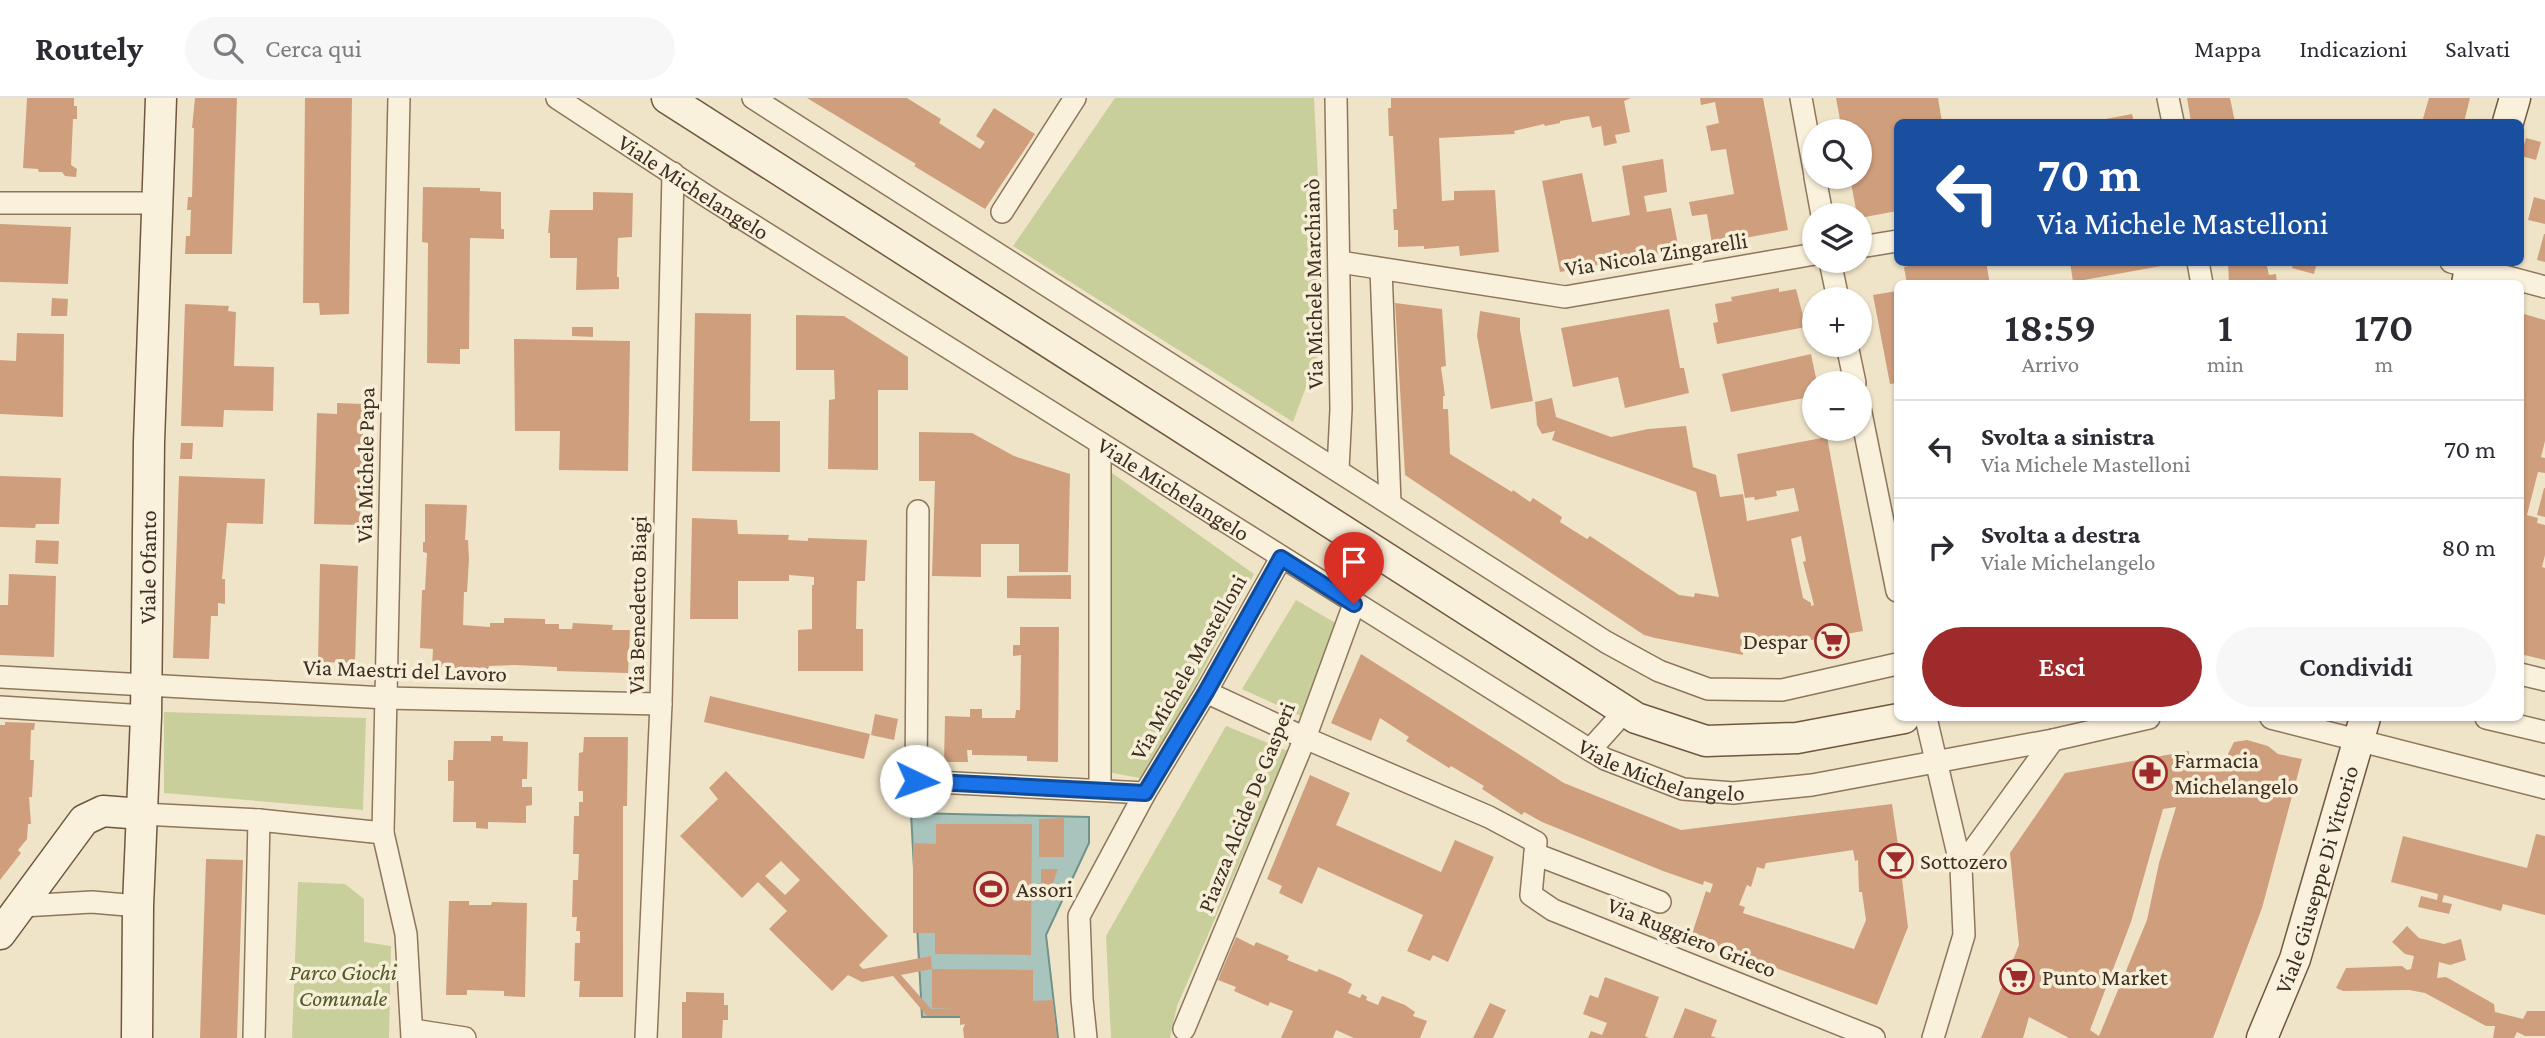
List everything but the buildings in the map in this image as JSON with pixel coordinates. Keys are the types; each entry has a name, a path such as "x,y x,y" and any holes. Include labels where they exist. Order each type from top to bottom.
{"street":[{"name":"Viale Ofanto","path":"137,1038 138,906 147,684 149,442 161,98"},
{"name":"Via Michele Papa","path":"399,98 383,833 406,934 413,1034"},
{"name":"Viale Michelangelo","path":"557,98 1281,558 1605,759 1683,789 1733,793 1811,785 2053,740 2136,721"},
{"name":"Viale Michelangelo","path":"667,98 1636,718 1706,741 1797,738 1894,720"},
{"path":"753,98 1606,642 1659,671 1707,689 1782,690 1894,665"},
{"path":"1002,212 1075,98"},
{"name":"Via Michele Marchianò","path":"1336,98 1341,409 1338,470"},
{"path":"1801,98 1805,119"},
{"path":"2168,98 2172,119"},
{"path":"2509,119 2515,98"},
{"name":"Via Benedetto Biagi","path":"646,1038 661,704 673,173"},
{"path":"0,203 156,203"},
{"path":"1872,245 1894,241"},
{"name":"Via Nicola Zingarelli","path":"1340,262 1565,297 1802,256"},
{"path":"1381,268 1390,503"},
{"path":"2465,269 2514,280"},
{"path":"2524,282 2545,287"},
{"path":"1867,441 1894,575"},
{"path":"1100,443 1100,790"},
{"path":"918,511 916,781 1145,793"},
{"name":"Via Michele Mastelloni","path":"1086,1038 1079,916 1145,793 1206,692 1281,558"},
{"name":"Piazza Alcide De Gasperi","path":"1184,1028 1305,738 1354,604"},
{"path":"2524,675 2545,680"},
{"name":"Via Maestri del Lavoro","path":"0,677 386,698 661,704"},
{"name":"Via Ruggiero Grieco","path":"1206,692 1489,817 1536,842 1531,895 1553,911 1874,1038"},
{"path":"0,707 146,716"},
{"path":"1590,750 1625,711"},
{"path":"1927,721 1961,867 1964,935 1933,1038"},
{"path":"2299,721 2362,728 2545,788"},
{"path":"2499,721 2545,732"},
{"name":"Viale Giuseppe Di Vittorio","path":"2262,1038 2295,959 2362,728"},
{"path":"1961,867 2053,740"},
{"path":"0,934 84,820 103,811 259,820 383,833"},
{"path":"254,1038 259,820"},
{"name":"Via Ruggiero Grieco","path":"1535,854 1660,902"},
{"path":"22,906 92,902 138,906"},
{"path":"413,1034 465,1038"}],"green space":[{"path":"1115,98 1314,98 1326,333 1293,422 1013,246"},
{"path":"1112,473 1254,574 1145,779 1107,772"},
{"path":"1296,600 1339,625 1303,717 1242,689"},
{"path":"164,712 366,718 363,810 164,793"},
{"path":"1226,726 1288,751 1177,1006 1170,1038 1111,1038 1106,936"},
{"name":"Parco Giochi Comunale","path":"298,882 345,884 364,899 364,942 391,946 389,1038 292,1038"}],"water":[{"name":"Assori","path":"911,813 1089,817 1089,843 1046,935 1058,1038 979,1038 960,1017 922,1017"}],"place":[{"name":"Despar","path":"1832,641"},
{"name":"Farmacia Michelangelo","path":"2150,773"},
{"name":"Sottozero","path":"1896,861"},
{"name":"Assori","path":"991,889"},
{"name":"Punto Market","path":"2017,977"}],"route":[{"path":"916,781 1145,793 1206,692 1281,558 1354,604"}]}
